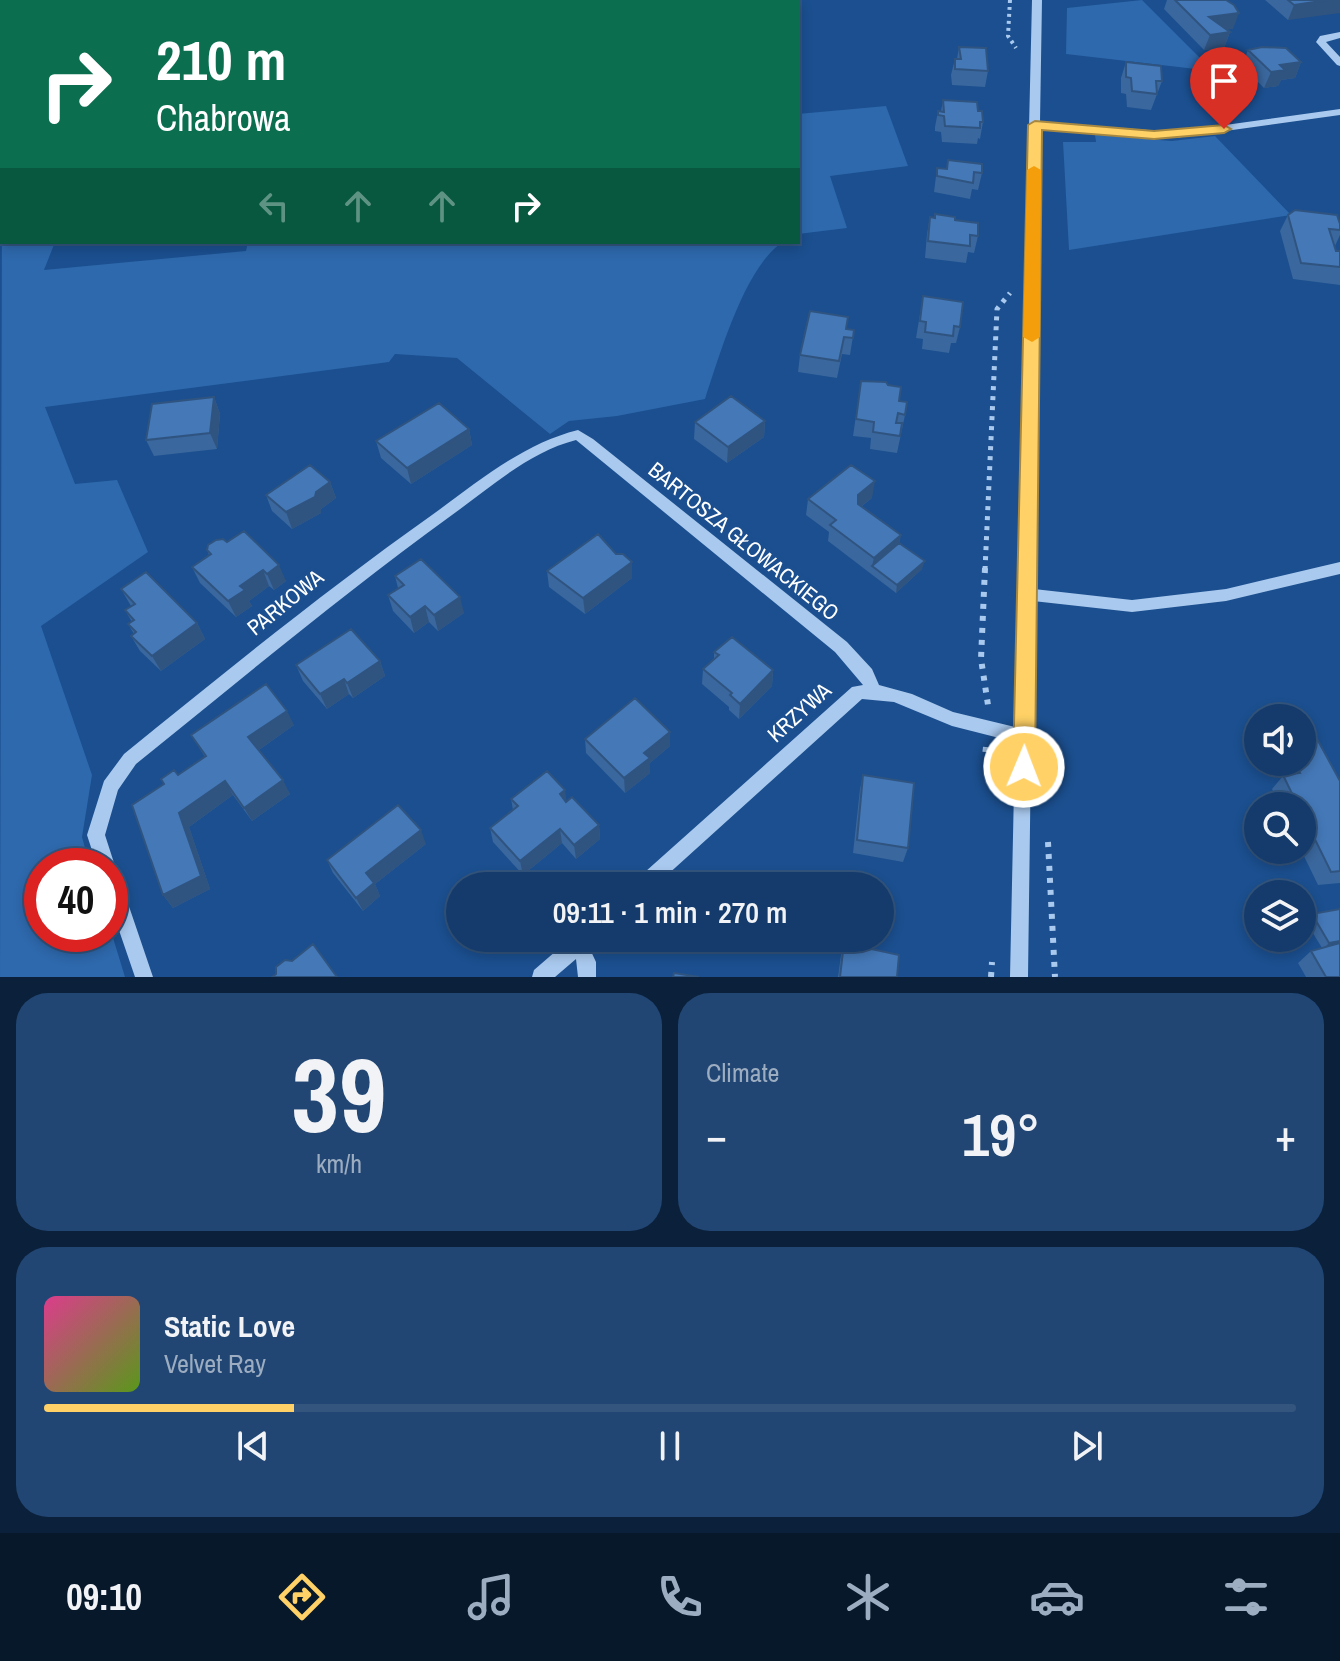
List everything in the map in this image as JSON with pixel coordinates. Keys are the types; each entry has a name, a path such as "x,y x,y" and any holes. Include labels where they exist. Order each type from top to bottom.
{"street":[{"path":"1019,977 1037,0"},
{"path":"1340,35 1323,38 1321,42 1340,63"},
{"path":"1035,125 1175,135 1340,112"},
{"name":"BARTOSZA GŁOWACKIEGO","path":"578,435 841,647 866,674 873,689"},
{"name":"PARKOWA","path":"100,848 96,835 110,787 130,759 367,567 526,457 550,443 578,435"},
{"path":"1028,594 1132,606 1226,595 1340,568"},
{"path":"873,689 955,721 1025,737"},
{"name":"KRZYWA","path":"657,872 847,700 858,692 873,689"},
{"path":"128,930 144,977"},
{"path":"541,977 569,952"},
{"path":"585,952 587,977"}],"path":[{"path":"1010,0 1008,36 1017,48 1017,63"},
{"path":"1001,784 985,756 988,694 981,659 997,309 1013,289"},
{"path":"1048,827 1055,977"},
{"path":"991,977 993,948"}],"shaded area":[{"path":"1142,0 1213,71 1066,54 1067,8"},
{"path":"886,106 908,166 830,176 847,228 800,234 800,114"},
{"path":"1095,135 1172,141 1215,136 1291,215 1069,250 1063,142 1096,142"},
{"path":"2,244 54,244 44,270 246,251 248,244 781,244 769,254 745,291 705,399 617,416 569,421 550,434 457,358 395,354 389,362 45,407 75,484 117,480 148,552 41,626 92,775 82,837 85,848 24,848 24,952 117,952 125,977 0,977"}],"building":[{"path":"1175,0 1226,0 1239,13 1209,17 1230,32 1210,35"},
{"path":"1288,0 1328,0 1294,5"},
{"path":"959,47 986,48 988,71 955,69 955,59 961,59"},
{"path":"1286,48 1301,62 1280,65 1285,70 1271,72 1248,50"},
{"path":"1126,62 1161,66 1162,81 1156,81 1157,94 1132,91 1131,78 1126,77"},
{"path":"943,100 977,102 978,111 982,111 980,128 945,126 944,116 938,115 938,111 944,112"},
{"path":"948,160 982,164 982,173 974,172 973,183 937,176 937,168 947,169"},
{"path":"1295,210 1337,215 1340,230 1329,229 1336,251 1340,251 1340,267 1301,263 1288,215"},
{"path":"935,214 978,223 978,236 970,235 970,246 928,241 930,217 935,218"},
{"path":"923,296 963,302 960,327 954,326 953,336 925,332 926,322 920,321"},
{"path":"810,311 848,317 846,329 854,330 853,338 844,337 839,361 800,355"},
{"path":"861,381 886,382 901,387 899,401 907,402 905,415 898,413 896,423 902,423 900,436 873,432 874,422 856,419"},
{"path":"731,396 765,421 728,447 695,422"},
{"path":"214,397 210,433 146,440 152,404"},
{"path":"439,403 469,429 407,468 376,441"},
{"path":"310,465 330,482 316,492 315,497 286,512 266,495"},
{"path":"851,465 875,481 858,495 858,504 901,535 874,558 830,525 836,520 808,499"},
{"path":"244,531 279,565 267,574 263,570 240,586 245,590 228,601 192,567 211,554 207,550 208,545 216,540 227,542"},
{"path":"598,534 616,554 623,554 632,562 583,598 547,571"},
{"path":"899,543 925,561 897,585 872,566"},
{"path":"421,559 460,597 434,615 425,606 410,617 388,595 404,585 395,576"},
{"path":"146,572 197,623 152,656 131,636 136,632 128,624 134,620 125,610 135,604 121,589"},
{"path":"351,629 380,661 347,683 344,679 320,694 296,665"},
{"path":"732,637 773,670 740,704 730,695 732,693 703,669 719,655 714,652"},
{"path":"266,684 287,711 248,737 283,780 244,808 225,781 179,813 201,876 163,895 132,805 164,784 161,779 174,770 178,775 206,756 191,735"},
{"path":"635,698 670,732 644,753 650,758 624,778 585,739"},
{"path":"1316,737 1340,781 1340,871 1331,872 1316,841 1316,792 1291,792 1283,776 1316,776"},
{"path":"547,771 565,790 560,794 566,802 572,797 599,825 574,845 560,829 520,861 490,828 518,806 511,799"},
{"path":"863,775 914,783 908,848 857,840"},
{"path":"398,805 421,830 366,873 374,883 356,898 327,860"},
{"path":"1340,909 1340,941 1329,943 1316,921 1316,913"},
{"path":"1340,943 1340,977 1326,977 1312,952"},
{"path":"313,944 337,977 272,977 276,974 276,967 285,960 292,961"},
{"path":"843,952 899,955 897,977 840,977"},
{"path":"674,973 699,977 673,977"}],"slow traffic":[{"path":"1032,337 1034,170"}],"route":[{"path":"1024,767 1035,125 1154,135 1224,129"}]}
